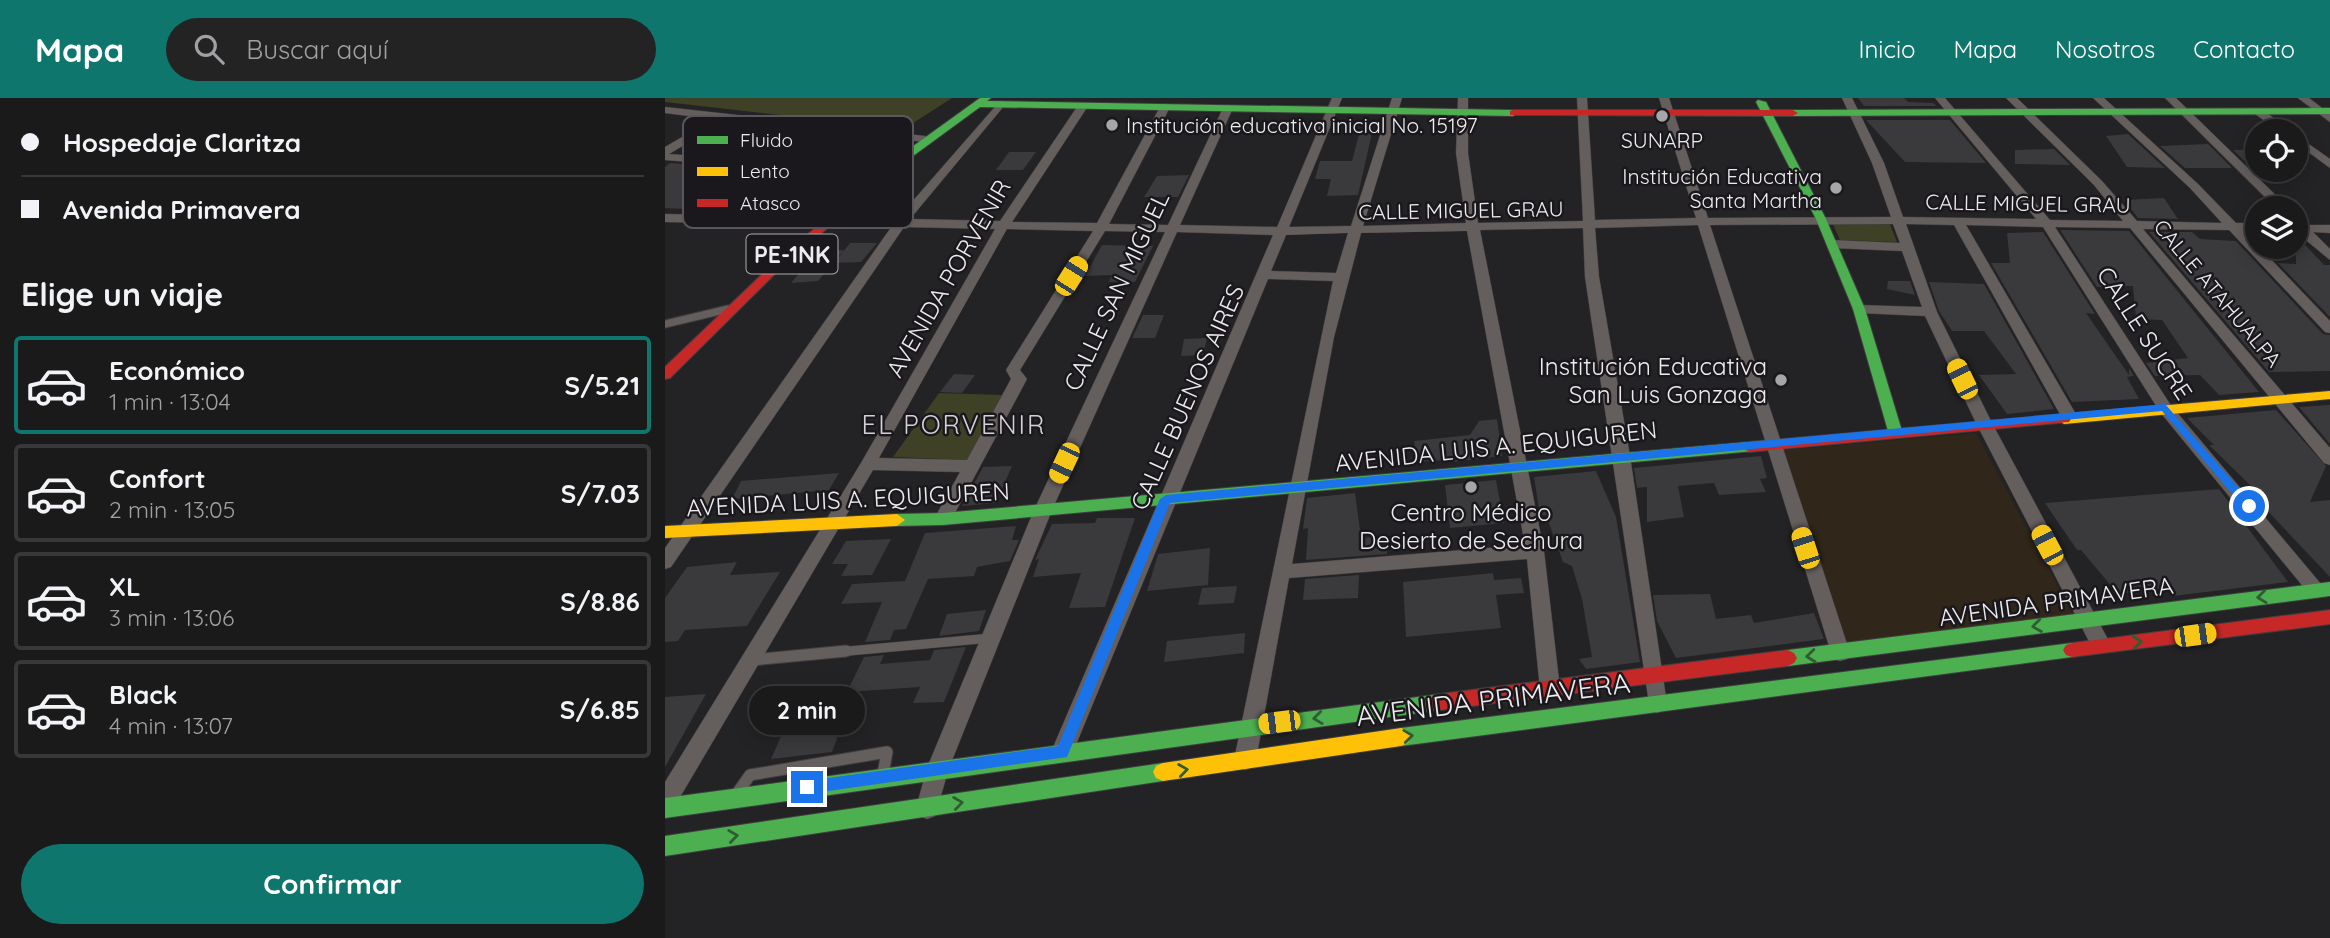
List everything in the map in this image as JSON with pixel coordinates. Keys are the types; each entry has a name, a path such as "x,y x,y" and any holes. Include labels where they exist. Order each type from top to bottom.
{"street":[{"path":"1759,98 1821,219 1859,309 1895,431"},
{"path":"1847,98 1878,163 1930,312 1984,424 2101,645"},
{"name":"CALLE SUCRE","path":"1940,98 2047,224 2165,408 2323,590"},
{"name":"CALLE ATAHUALPA","path":"2011,98 2098,183 2330,459"},
{"path":"2098,98 2194,186 2330,329"},
{"path":"2170,98 2271,196"},
{"path":"2303,98 2326,114"},
{"path":"913,205 985,101 1083,106 1135,102 1165,107 1228,108 1394,104 1667,106 1767,113 1856,114 2326,114"},
{"name":"PE-1NK","path":"913,149 925,139 928,130 985,101"},
{"name":"CALLE BUENOS AIRES","path":"1062,752 1166,499 1284,231 1335,104"},
{"path":"1245,760 1341,277 1357,232 1394,104"},
{"path":"1462,105 1462,153 1535,551 1550,689"},
{"name":"AVENIDA PORVENIR","path":"665,802 869,464 1002,227 1083,106"},
{"path":"1582,106 1592,276 1622,456 1657,704"},
{"path":"1667,106 1771,442 1840,653"},
{"path":"943,519 1019,379 1013,370 1100,229 1165,107"},
{"name":"CALLE SAN MIGUEL","path":"927,808 939,768 1043,510 1228,108"},
{"path":"665,110 725,116"},
{"path":"2259,112 2269,119"},
{"path":"913,138 925,139"},
{"path":"665,155 683,143"},
{"path":"2308,147 2330,164"},
{"path":"665,155 683,157"},
{"name":"CALLE MIGUEL GRAU","path":"665,218 683,218"},
{"name":"CALLE MIGUEL GRAU","path":"913,225 1357,232 1896,219 1959,223 2245,227"},
{"path":"1959,223 2069,416"},
{"path":"2308,227 2330,229"},
{"name":"PE-1NK","path":"665,375 821,228"},
{"path":"665,562 897,228"},
{"path":"2308,235 2330,256"},
{"path":"1832,244 1906,247"},
{"path":"1265,275 1341,277"},
{"path":"1859,309 1930,312"},
{"name":"AVENIDA LUIS A. EQUIGUREN","path":"665,532 834,521 943,519 1771,442 2330,395"},
{"path":"869,464 971,466"},
{"path":"1282,572 1535,551"},
{"name":"AVENIDA PRIMAVERA","path":"665,808 1252,726 2323,590"},
{"name":"AVENIDA PRIMAVERA","path":"665,846 1245,760 2101,645 2330,617"}],"lane":[{"path":"665,324 733,309"},
{"path":"750,660 991,638"},
{"path":"732,799 750,775 887,752 883,776"}],"shaded area":[{"path":"1976,433 2074,616 1847,644 1783,450"}],"green space":[{"path":"665,98 952,98 913,123 913,116 789,116 665,102"},
{"path":"1832,222 1889,222 1897,242 1840,240"},
{"path":"939,393 1003,395 967,460 893,457"}],"building":[{"path":"1858,98 1904,98 1908,102 1933,103 1937,106 1864,106"},
{"path":"1866,120 1950,120 1986,163 1905,162"},
{"path":"1360,130 1372,133 1358,195 1327,196 1331,179 1315,179 1320,161 1352,161"},
{"path":"2128,134 2165,168 2127,167 2106,136"},
{"path":"2208,144 2232,168 2185,168 2160,146"},
{"path":"2054,149 2070,165 2015,164 2015,150"},
{"path":"2233,150 2245,150 2245,161"},
{"path":"1009,152 1036,152 1023,170 996,170"},
{"path":"670,163 683,164 683,209 665,208 665,167"},
{"path":"1189,175 1178,197 1144,197 1157,176"},
{"path":"2164,198 2178,219 2138,218 2124,200"},
{"path":"2060,230 2129,231 2259,392 2219,395 2200,375 2155,376 2146,363 2188,358 2162,320 2136,319 2133,286 2097,287"},
{"path":"2043,232 2095,314 2086,313 2129,375 2129,368 2134,376 2127,377 2139,399 2072,402 1991,263 2010,263 2007,233"},
{"path":"2149,232 2192,232 2200,239 2236,241 2245,251 2245,259 2253,259 2323,334 2330,335 2330,371 2269,372"},
{"path":"850,243 877,243 861,262 834,263"},
{"path":"1102,245 1153,246 1135,282 1109,282 1112,275 1085,276"},
{"path":"2308,248 2324,265 2330,265 2330,317 2278,263 2296,264 2296,259 2308,259"},
{"path":"844,250 818,281 791,283 818,251"},
{"path":"1888,281 1910,281 1915,295 1887,289"},
{"path":"1929,282 1984,284 2054,409 2007,414 1979,375 2016,374 1984,331 1952,331 1939,311"},
{"path":"1143,315 1164,315 1155,338 1132,338"},
{"path":"1207,338 1203,355 1181,356 1184,339"},
{"path":"954,374 975,375 962,393 940,392"},
{"path":"2330,405 2330,444 2299,407"},
{"path":"2276,410 2326,466 2310,502 2330,500 2330,577 2245,487 2251,486 2209,445 2214,445 2187,418"},
{"path":"1497,419 1502,456 1443,463 1442,460 1418,462 1414,441 1470,435 1479,421"},
{"path":"1761,456 1767,478 1760,479 1766,492 1719,495 1714,483 1678,486 1684,517 1647,522 1647,487 1637,488 1634,468"},
{"path":"1012,466 996,503 962,506 983,467"},
{"path":"1596,471 1616,517 1640,662 1586,669 1579,659 1592,657 1582,599 1572,566 1563,562 1546,515 1540,515 1534,477"},
{"path":"839,473 829,490 732,499 741,481"},
{"path":"1496,480 1504,523 1450,528 1445,485"},
{"path":"2219,489 2288,582 2173,596 2165,588 2118,594 2081,550 2077,550 2045,503"},
{"path":"1355,493 1361,538 1387,536 1387,554 1306,560 1308,528 1303,529 1307,498"},
{"path":"1097,518 1135,518 1105,607 1069,608 1081,573 1033,577 1039,559 1035,560 1052,524 1095,523"},
{"path":"1016,526 1012,540 1019,540 1010,561 977,567 974,576 928,579 906,629 894,630 890,640 865,642 882,602 841,604 852,584 905,581 925,533"},
{"path":"891,539 872,575 841,576 848,564 832,564 846,541"},
{"path":"1210,548 1208,585 1147,591 1158,554"},
{"path":"737,562 730,575 780,572 747,626 685,630 678,641 665,642 665,598 687,567"},
{"path":"1493,573 1494,580 1521,578 1524,593 1496,595 1501,628 1406,637 1403,582"},
{"path":"1359,575 1358,598 1303,600 1305,579"},
{"path":"1237,586 1234,603 1198,605 1202,588"},
{"path":"1710,594 1716,619 1751,615 1754,623 1814,613 1824,639 1676,658 1657,621 1653,595"},
{"path":"986,610 979,631 939,636 947,614"},
{"path":"1245,633 1244,653 1164,662 1167,641"},
{"path":"966,647 944,702 913,703 920,687 847,692 864,657 884,655 880,664 930,660 934,650"},
{"path":"706,694 665,767 665,697"},
{"path":"852,699 832,752 771,759 794,706"}],"traffic: fast":[{"path":"913,151 986,98"},
{"path":"1761,102 1821,219 1859,309 1895,431"},
{"path":"978,104 1513,113"},
{"path":"1793,113 2330,111"},
{"path":"897,520 943,519 1749,447"},
{"path":"1788,658 2330,589"},
{"path":"1401,737 2072,650"},
{"path":"665,808 1440,702"},
{"path":"665,846 1163,772"}],"traffic: slow":[{"path":"2064,419 2330,395"},
{"path":"665,532 897,520"},
{"path":"1163,772 1401,737"}],"traffic: jam":[{"path":"1513,113 1793,113"},
{"path":"665,375 779,264 822,228"},
{"path":"1749,447 2064,419"},
{"path":"2072,650 2330,617"},
{"path":"1440,702 1788,658"}],"place":[{"name":"SUNARP","path":"1662,116"},
{"name":"Institución educativa inicial No. 15197","path":"1112,125"},
{"name":"Institución Educativa Santa Martha","path":"1836,188"},
{"name":"Institución Educativa San Luis Gonzaga","path":"1781,380"},
{"name":"Centro Médico Desierto de Sechura","path":"1471,487"}],"district":[{"name":"EL PORVENIR","path":"954,424"}],"route":[{"path":"807,787 1062,752 1166,499 2165,408 2249,506"}]}
